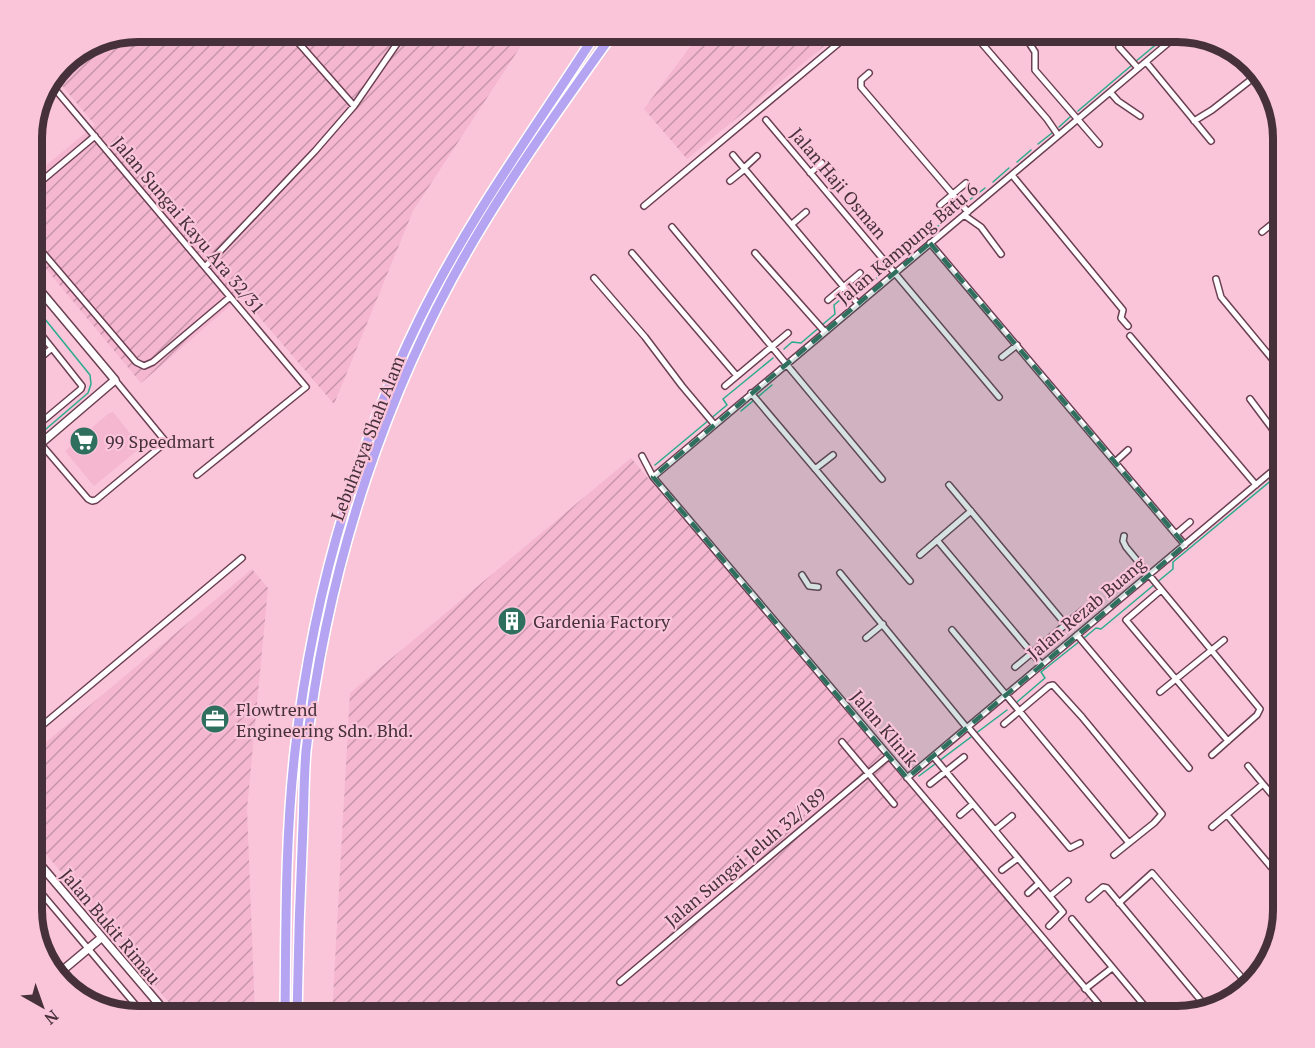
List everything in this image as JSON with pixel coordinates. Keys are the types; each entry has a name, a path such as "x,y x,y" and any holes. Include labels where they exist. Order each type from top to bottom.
{"highway":[{"name":"Lebuhraya Shah Alam","path":"285,1006 288,881 295,752 311,647 327,574 352,486 400,360 446,267 503,172 590,42"},
{"name":"Lebuhraya Shah Alam","path":"297,1006 306,752 322,649 349,532 362,489 411,366 457,272 512,178 607,42"}],"street":[{"path":"299,42 354,106"},
{"path":"205,267 315,151 354,106 398,42"},
{"path":"644,206 840,42"},
{"path":"981,42 1047,118 1058,135"},
{"path":"1028,42 1035,52 1035,70 1099,144"},
{"name":"Jalan Kampung Batu 6","path":"653,477 714,424 754,397 787,364 858,304 892,270 930,243 1012,175 1110,92 1135,65 1146,62 1169,42"},
{"path":"1119,47 1135,65"},
{"path":"1146,62 1211,141"},
{"path":"869,73 861,81 861,87 966,213 981,227 1001,254"},
{"path":"1194,121 1252,79"},
{"name":"Jalan Sungai Kayu Ara 32/31","path":"55,90 306,387 197,475"},
{"path":"1110,92 1118,101 1140,116"},
{"name":"Jalan Haji Osman","path":"766,120 999,397"},
{"path":"42,180 94,136"},
{"path":"733,155 858,304"},
{"path":"730,181 758,156"},
{"path":"810,173 822,163"},
{"path":"1012,175 1123,310 1121,318 1128,326"},
{"path":"940,205 966,183"},
{"path":"792,224 806,212"},
{"path":"1262,232 1273,223"},
{"path":"672,227 882,479"},
{"path":"930,243 1185,545"},
{"path":"42,252 136,362 144,366 153,362 230,297"},
{"path":"632,253 737,376"},
{"path":"754,253 825,332"},
{"path":"828,300 846,289 860,273"},
{"path":"594,278 645,337 714,424"},
{"path":"1216,279 1221,297 1273,359"},
{"path":"42,293 166,442 92,501 42,445"},
{"path":"725,386 788,333"},
{"path":"42,336 82,386 42,422"},
{"path":"1130,336 1256,485"},
{"path":"1002,357 1017,345"},
{"path":"42,356 52,348"},
{"path":"42,443 115,380"},
{"path":"754,397 910,582"},
{"path":"1250,399 1273,430"},
{"path":"1114,462 1128,450"},
{"path":"815,469 833,454"},
{"name":"Jalan Klinik","path":"642,456 653,477 1100,1006"},
{"name":"Jalan Rezab Buang","path":"907,778 939,764 1005,696 1042,665 1081,640 1149,575 1273,471"},
{"path":"949,485 1066,625"},
{"path":"920,555 971,511"},
{"path":"1176,534 1190,522"},
{"path":"1124,536 1123,541 1126,547 1260,709 1257,715 1212,756"},
{"path":"937,540 1042,665"},
{"path":"42,726 242,558"},
{"path":"840,573 1070,848 1080,843"},
{"path":"802,575 809,586 818,587"},
{"path":"1157,586 1126,620 1228,741"},
{"path":"1015,667 1083,610"},
{"path":"866,638 883,624"},
{"path":"951,630 1129,843"},
{"path":"1081,640 1189,768"},
{"path":"1160,692 1224,640"},
{"path":"1004,724 1053,685 1088,724 1162,814 1114,855"},
{"path":"842,742 894,804"},
{"name":"Jalan Sungai Jeluh 32/189","path":"620,982 889,756"},
{"path":"939,764 964,757"},
{"path":"930,784 939,764"},
{"path":"939,764 1063,912 1049,926"},
{"path":"1248,766 1273,795"},
{"path":"1212,827 1263,784"},
{"path":"960,815 974,804"},
{"path":"1227,814 1273,868"},
{"path":"995,830 1012,816"},
{"path":"1002,870 1018,858"},
{"name":"Jalan Bukit Rimau","path":"42,867 160,1006"},
{"path":"1119,903 1152,873 1243,979"},
{"path":"1050,896 1068,880"},
{"path":"1028,893 1039,883"},
{"path":"1089,899 1103,886 1107,888 1202,1002"},
{"path":"42,894 136,1006"},
{"path":"1072,919 1144,1006"},
{"path":"63,970 101,938"},
{"path":"1085,988 1112,968"}],"highlighted area":[{"path":"930,243 1185,545 907,778 653,477"}],"shaded area":[{"path":"138,42 523,42 413,211 334,404 241,296 141,383 42,264 42,169 95,125 60,83 70,70 85,58 102,49 120,44"},
{"path":"694,42 829,42 687,159 644,109"},
{"path":"113,412 141,447 94,486 65,451"},
{"path":"631,458 1096,1006 333,1006 350,693"},
{"path":"252,569 268,588 247,809 255,1006 172,1006 42,849 42,746"}],"waterway":[{"path":"1135,62 1159,42"},
{"path":"1078,111 1132,65"},
{"path":"1059,127 1070,117"},
{"path":"1038,144 1052,133"},
{"path":"1017,162 1031,150"},
{"path":"993,182 1009,168"},
{"path":"967,202 985,188"},
{"path":"850,292 864,279 872,282 957,210"},
{"path":"784,349 792,342 801,343 835,314 834,305 846,295"},
{"path":"42,315 90,375 91,384 88,393 42,432"},
{"path":"655,465 727,405 723,399 773,358"},
{"path":"741,411 772,385"},
{"path":"1084,638 1096,628 1101,629 1173,569 1173,562 1273,479"},
{"path":"1017,702 1045,678 1041,672 1080,641"},
{"path":"919,776 1007,710"}],"place":[{"name":"99 Speedmart","path":"84,441"},
{"name":"Gardenia Factory","path":"512,621"},
{"name":"Flowtrend Engineering Sdn. Bhd.","path":"215,719"}]}
